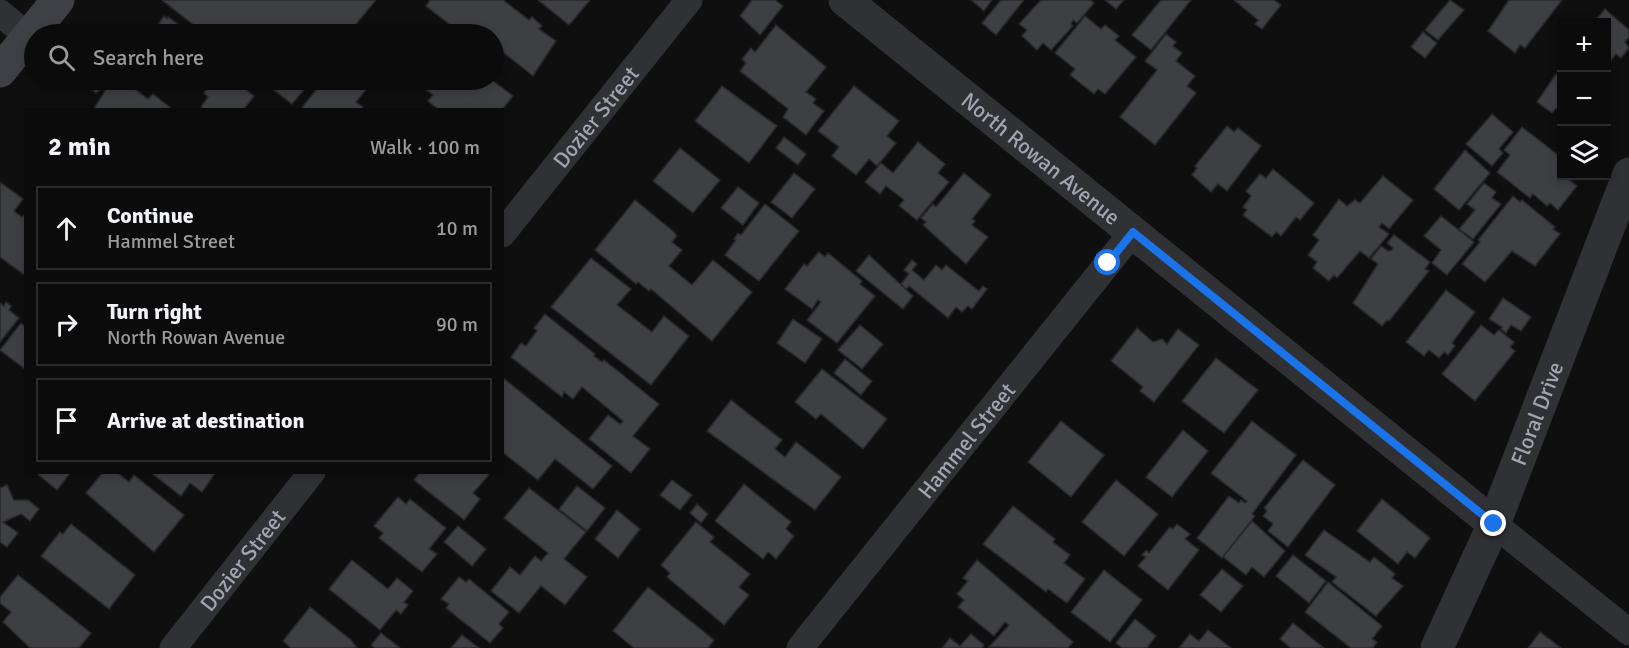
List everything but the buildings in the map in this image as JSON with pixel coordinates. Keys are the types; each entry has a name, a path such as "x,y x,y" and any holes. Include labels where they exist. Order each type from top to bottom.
{"main road":[{"path":"38,24 58,0"},
{"path":"0,71 24,41"}],"street":[{"name":"Dozier Street","path":"504,231 689,0"},
{"name":"North Rowan Avenue","path":"845,0 1629,632"},
{"path":"0,13 24,33"},
{"name":"Floral Drive","path":"1437,648 1494,524 1629,174"},
{"name":"Hammel Street","path":"800,648 1133,232"},
{"name":"Dozier Street","path":"173,648 310,474"}],"route":[{"path":"1108,263 1133,232 1494,524"}]}
